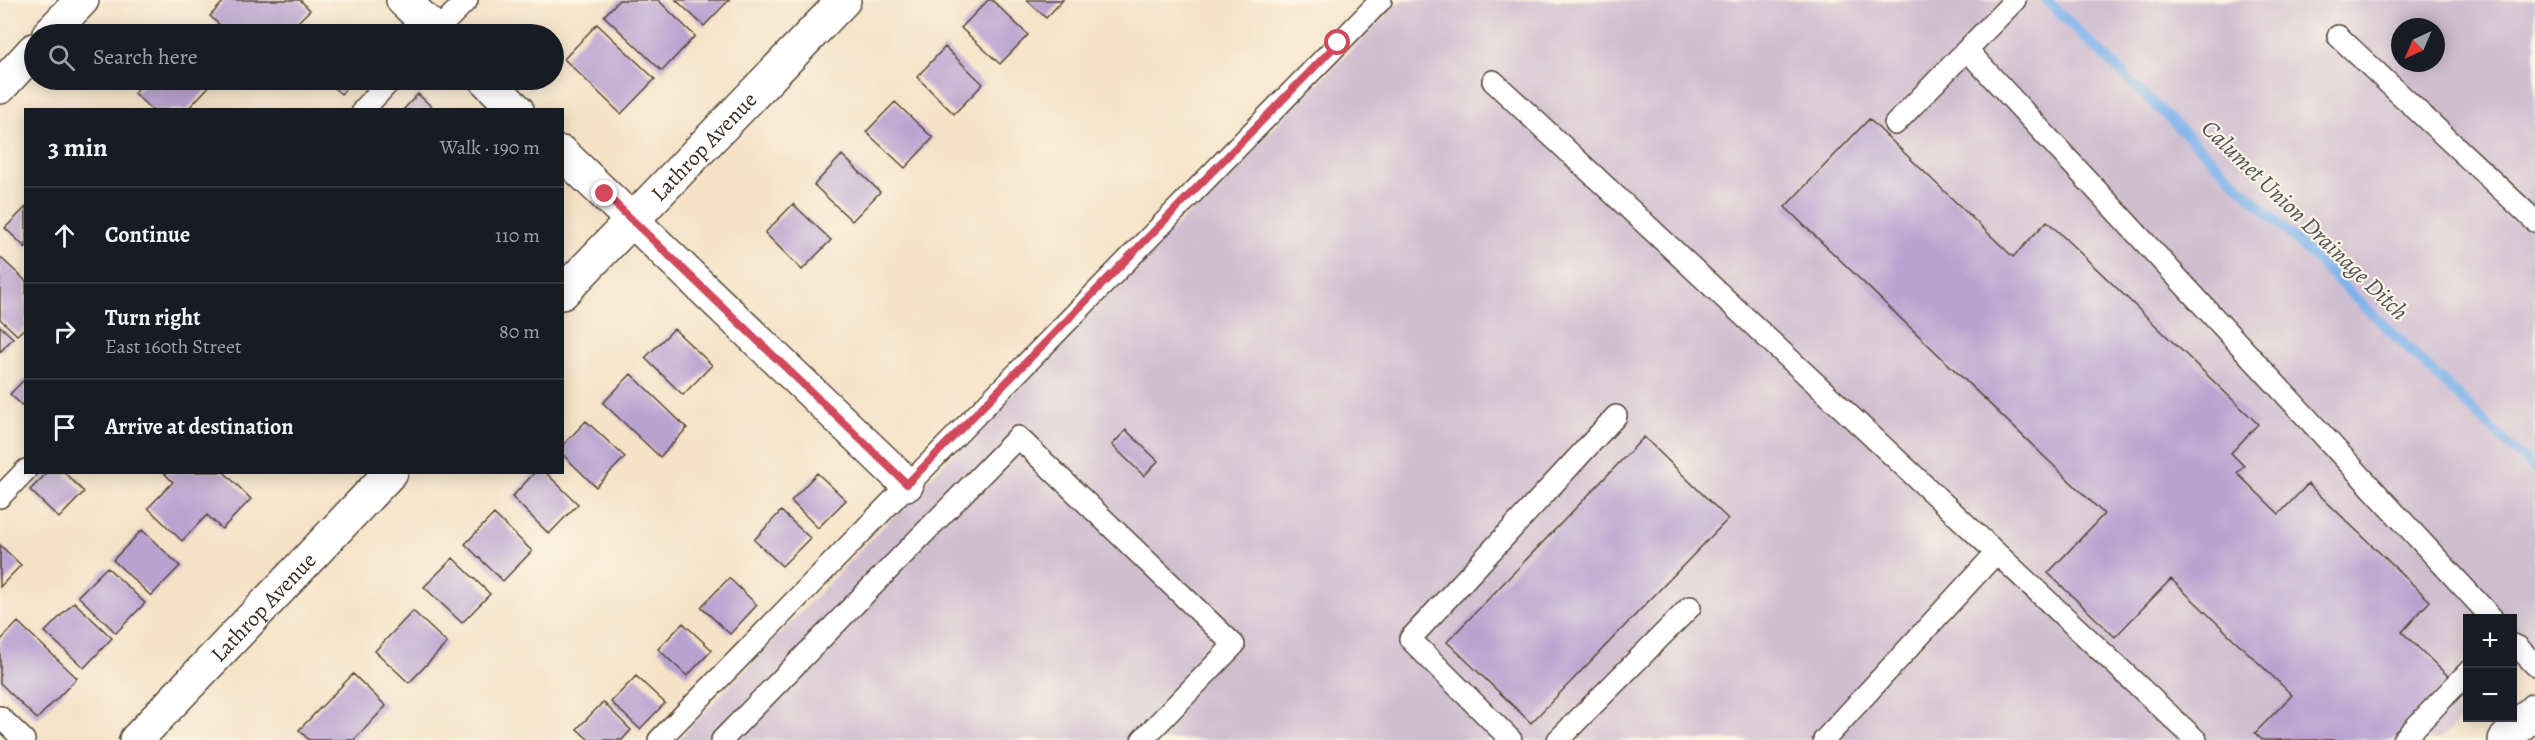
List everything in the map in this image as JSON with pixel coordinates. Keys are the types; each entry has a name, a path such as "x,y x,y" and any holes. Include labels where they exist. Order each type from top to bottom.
{"street":[{"path":"59,24 82,0"},
{"path":"403,0 426,24"},
{"name":"Lathrop Avenue","path":"564,291 844,0"},
{"path":"0,87 24,61"},
{"path":"496,90 515,108"},
{"path":"564,155 907,484"},
{"name":"Lathrop Avenue","path":"136,740 389,474"},
{"path":"2505,740 2535,710"}],"lane":[{"path":"445,24 467,0"},
{"path":"659,740 1381,0"},
{"path":"1895,124 2014,1"},
{"path":"2338,36 2535,222"},
{"path":"1966,50 2488,614"},
{"path":"1493,81 2196,740"},
{"path":"365,108 382,90"},
{"path":"1511,740 1410,639 1616,416"},
{"path":"722,740 1018,437 1234,645 1142,740"},
{"path":"0,497 24,472"},
{"path":"1824,740 1996,553"},
{"path":"1558,740 1690,607"},
{"path":"2517,647 2535,665"},
{"path":"2403,740 2463,677"},
{"path":"0,717 24,740"}],"shaded area":[{"path":"1401,0 2535,0 2535,651 2517,668 2517,614 2463,614 2463,718 2439,740 678,740 1060,343"}],"building":[{"path":"225,0 300,0 310,10 296,24 218,24 210,16"},
{"path":"619,0 658,0 695,36 662,71 604,16"},
{"path":"676,0 729,0 704,26"},
{"path":"988,0 992,0 1028,35 1000,64 961,28"},
{"path":"1027,0 1063,0 1046,18"},
{"path":"597,24 655,79 621,114 564,59"},
{"path":"945,47 983,84 954,114 917,77"},
{"path":"137,90 206,90 189,108 150,108 134,93"},
{"path":"418,94 433,108 405,108"},
{"path":"895,102 933,138 905,168 866,132"},
{"path":"1869,119 2013,257 2047,221 2258,424 2231,453 2244,466 2237,473 2279,514 2308,484 2430,601 2402,632 2451,679 2392,740 2262,740 2255,733 2292,695 2171,579 2115,637 2048,573 2104,514 1785,207"},
{"path":"842,155 880,192 852,221 814,185"},
{"path":"793,204 831,240 802,270 765,233"},
{"path":"24,209 24,246 5,228"},
{"path":"0,257 24,279 24,329 17,335 0,319"},
{"path":"0,326 13,338 0,352"},
{"path":"674,329 712,365 683,395 645,358"},
{"path":"631,374 687,428 660,457 603,403"},
{"path":"24,380 24,407 10,394"},
{"path":"586,421 625,457 596,487 564,456 564,444"},
{"path":"1126,430 1158,461 1144,476 1112,445"},
{"path":"1644,437 1728,519 1531,723 1447,642"},
{"path":"817,473 846,500 818,528 791,501"},
{"path":"46,474 66,474 84,492 59,518 30,490"},
{"path":"165,474 226,474 251,499 222,529 207,515 182,541 148,508 173,482"},
{"path":"533,474 547,474 578,504 549,534 512,497"},
{"path":"781,511 810,538 782,566 754,540"},
{"path":"494,514 532,551 503,581 465,544"},
{"path":"142,530 180,566 151,596 113,560"},
{"path":"0,545 21,565 0,587"},
{"path":"453,558 490,594 462,623 424,587"},
{"path":"107,567 145,603 116,633 78,596"},
{"path":"729,578 757,605 730,634 701,607"},
{"path":"74,602 112,638 84,668 45,632"},
{"path":"413,611 447,643 409,683 375,651"},
{"path":"18,622 77,678 37,719 0,683 0,641"},
{"path":"683,623 712,650 687,676 658,649"},
{"path":"353,674 386,706 354,740 309,740 299,730"},
{"path":"636,676 665,703 640,729 611,702"},
{"path":"603,702 631,730 622,740 589,740 577,729"}],"waterway":[{"name":"Calumet Union Drainage Ditch","path":"2046,0 2535,470"}],"route":[{"path":"605,194 907,484 1338,43"}]}
